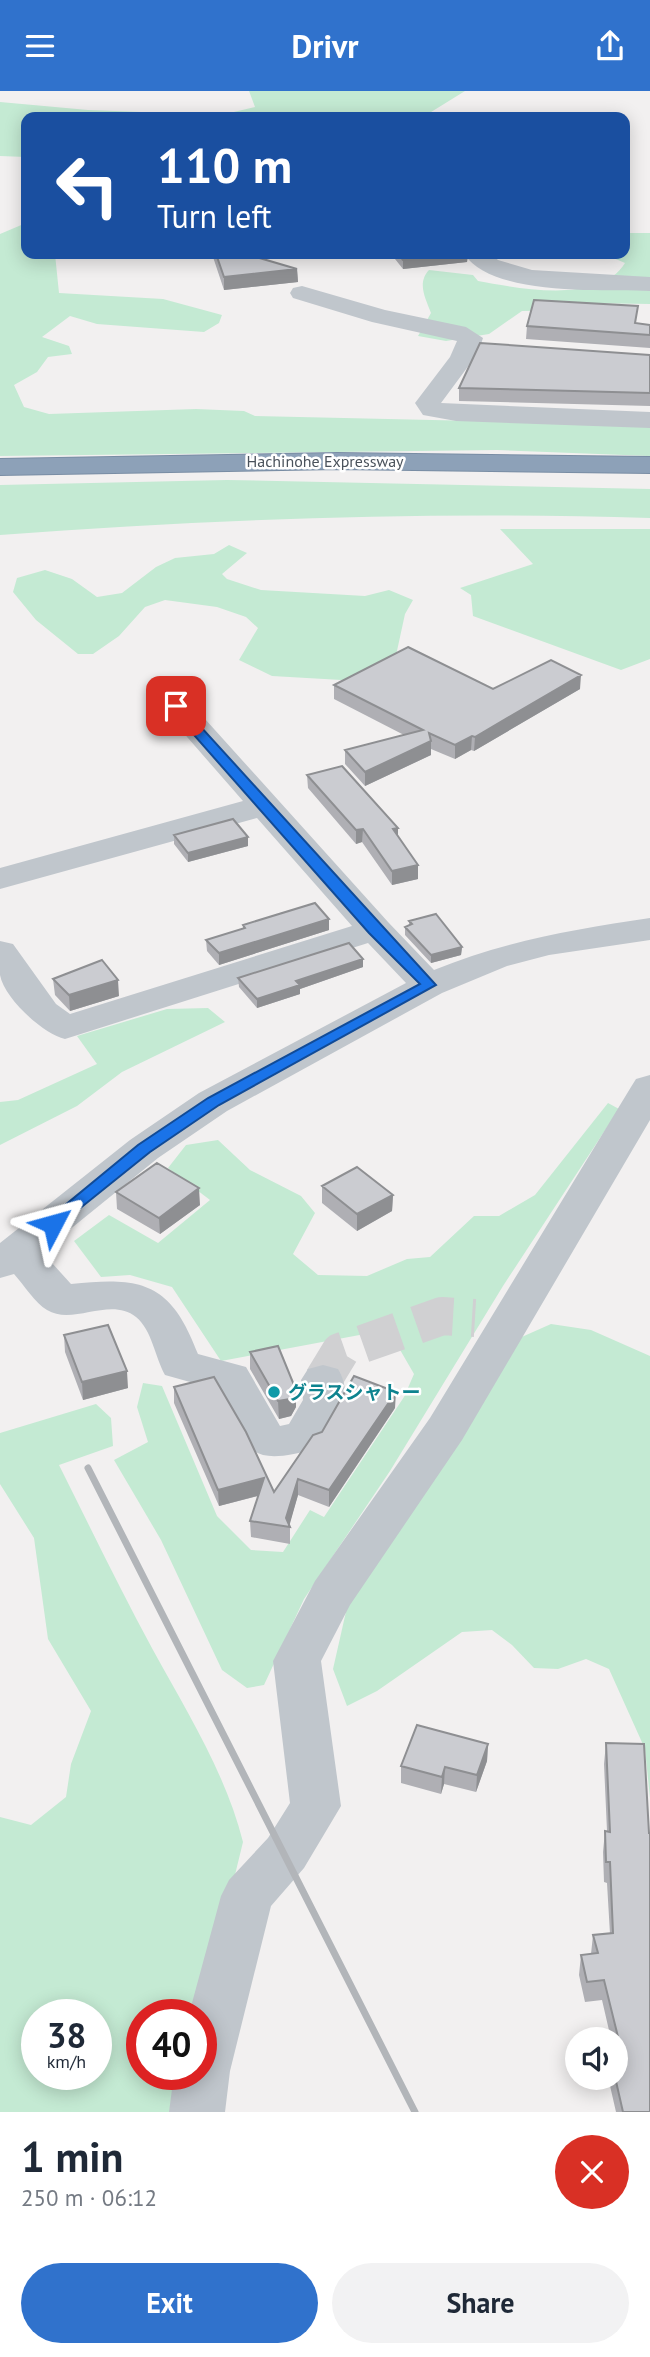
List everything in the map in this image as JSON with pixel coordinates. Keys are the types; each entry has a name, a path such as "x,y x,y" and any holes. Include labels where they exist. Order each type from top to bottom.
{"highway":[{"name":"Hachinohe Expressway","path":"0,467 337,461 650,465"},
{"name":"Hachinohe Expressway","path":"0,477 339,473 650,480"}],"street":[{"path":"483,259 495,268 519,275 650,284"},
{"path":"302,293 381,317 457,332 470,338 470,345 435,389 428,403 432,409 456,413 650,420"},
{"path":"470,345 498,347"},
{"path":"176,706 375,930 429,985"},
{"path":"0,879 263,806"},
{"path":"323,1380 325,1401 304,1436 275,1443 263,1436 231,1378 180,1364 160,1317 146,1302 118,1295 61,1300 9,1258 144,1149 213,1102 429,985 494,958 548,944 650,929"},
{"path":"0,952 43,1012 65,1028 375,930"},
{"path":"197,2112 202,2071 247,1896 286,1853 316,1806 297,1661 332,1594 446,1429 492,1321 650,1087"}],"green space":[{"path":"249,91 465,91 431,112 234,112 255,107"},
{"path":"0,102 141,112 21,112 21,157 0,156"},
{"path":"21,225 21,259 56,259 59,293 163,299 222,315 219,323 204,332 97,324 70,316 42,337 69,346 72,354 48,357 37,372 14,385 24,407 49,414 196,409 244,411 255,416 650,425 650,456 497,450 0,456 0,234"},
{"path":"630,233 650,233 650,304 582,303 581,310 522,311 489,334 446,341 418,336 431,313 423,285 429,270 473,275 478,281 514,287 557,290 597,285 613,276 625,263 616,259 630,259"},
{"path":"227,480 650,489 650,518 488,515 325,518 0,535 0,485"},
{"path":"500,529 650,529 650,659 621,670 473,616 471,595 460,588 533,564"},
{"path":"229,545 247,553 222,574 227,579 261,590 365,596 389,590 413,600 405,614 395,660 359,681 272,676 239,660 258,628 246,617 217,607 165,600 145,607 119,636 93,654 78,654 36,620 13,592 17,578 45,570 72,579 97,597 122,593 156,567 175,558 214,554"},
{"path":"208,1008 225,1022 122,1072 77,1106 0,1145 0,1102 18,1100 97,1064 77,1036 167,1009"},
{"path":"608,1103 619,1109 503,1286 390,1471 304,1599 264,1685 247,1688 222,1670 161,1540 114,1460 148,1442 137,1407 143,1383 162,1386 217,1516 251,1550 283,1552 310,1510 324,1517 404,1397 414,1374 399,1348 381,1331 221,1361 172,1287 130,1275 101,1277 74,1241 109,1215 158,1243 210,1200 168,1168 186,1145 218,1140 250,1170 301,1196 315,1213 293,1254 318,1275 367,1276 407,1259 430,1257 474,1216 499,1216 535,1195"},
{"path":"551,1324 591,1330 650,1356 650,1798 645,1749 609,1669 586,1659 558,1669 534,1668 512,1645 492,1630 462,1632 377,1691 347,1706 333,1669 350,1594 515,1340"},
{"path":"96,1404 111,1418 113,1446 59,1465 204,1744 236,1817 243,1842 205,1999 126,1999 126,2090 185,2090 182,2112 0,2112 0,1817 31,1825 66,1797 71,1764 91,1711 48,1639 34,1538 0,1484 0,1433"}],"building":[{"path":"218,259 263,259 297,269 224,277"},
{"path":"534,300 638,306 635,323 650,325 650,335 527,326"},
{"path":"480,343 650,355 650,393 459,388"},
{"path":"408,647 493,689 551,660 581,675 475,737 455,745 429,733 431,741 365,772 345,750 423,730 334,685"},
{"path":"342,766 398,828 393,829 418,865 392,871 363,829 356,830 307,775"},
{"path":"233,819 248,837 188,853 174,835"},
{"path":"315,903 329,919 219,953 206,940 245,928 243,925"},
{"path":"436,914 462,947 431,955 405,927 412,924 409,921"},
{"path":"349,943 363,959 296,981 300,985 257,999 238,978"},
{"path":"102,960 118,980 69,995 53,979"},
{"path":"157,1163 199,1188 159,1218 116,1192"},
{"path":"357,1167 393,1195 357,1214 322,1186"},
{"path":"108,1325 127,1371 82,1382 64,1335"},
{"path":"278,1346 296,1390 290,1399 278,1401 250,1352"},
{"path":"354,1376 396,1392 329,1490 298,1479 286,1518 290,1527 250,1521 264,1478 218,1490 174,1387 214,1377 246,1432 274,1492 313,1435 322,1432"},
{"path":"417,1725 488,1744 477,1775 445,1767 442,1777 401,1766"},
{"path":"606,1743 644,1744 650,1833 650,2112 623,2112 618,2090 628,2090 628,2027 616,2027 604,1980 587,1982 581,1955 598,1953 593,1935 613,1933 610,1862 606,1862 605,1831 610,1832"}],"tunnel":[{"path":"323,1380 340,1352 442,1316 475,1318"}],"railway":[{"path":"88,1468 415,2112"}],"place":[{"name":"グラスシャトー","path":"274,1392"}],"route":[{"path":"53,1224 144,1149 213,1102 429,985 375,930 176,706"}]}
